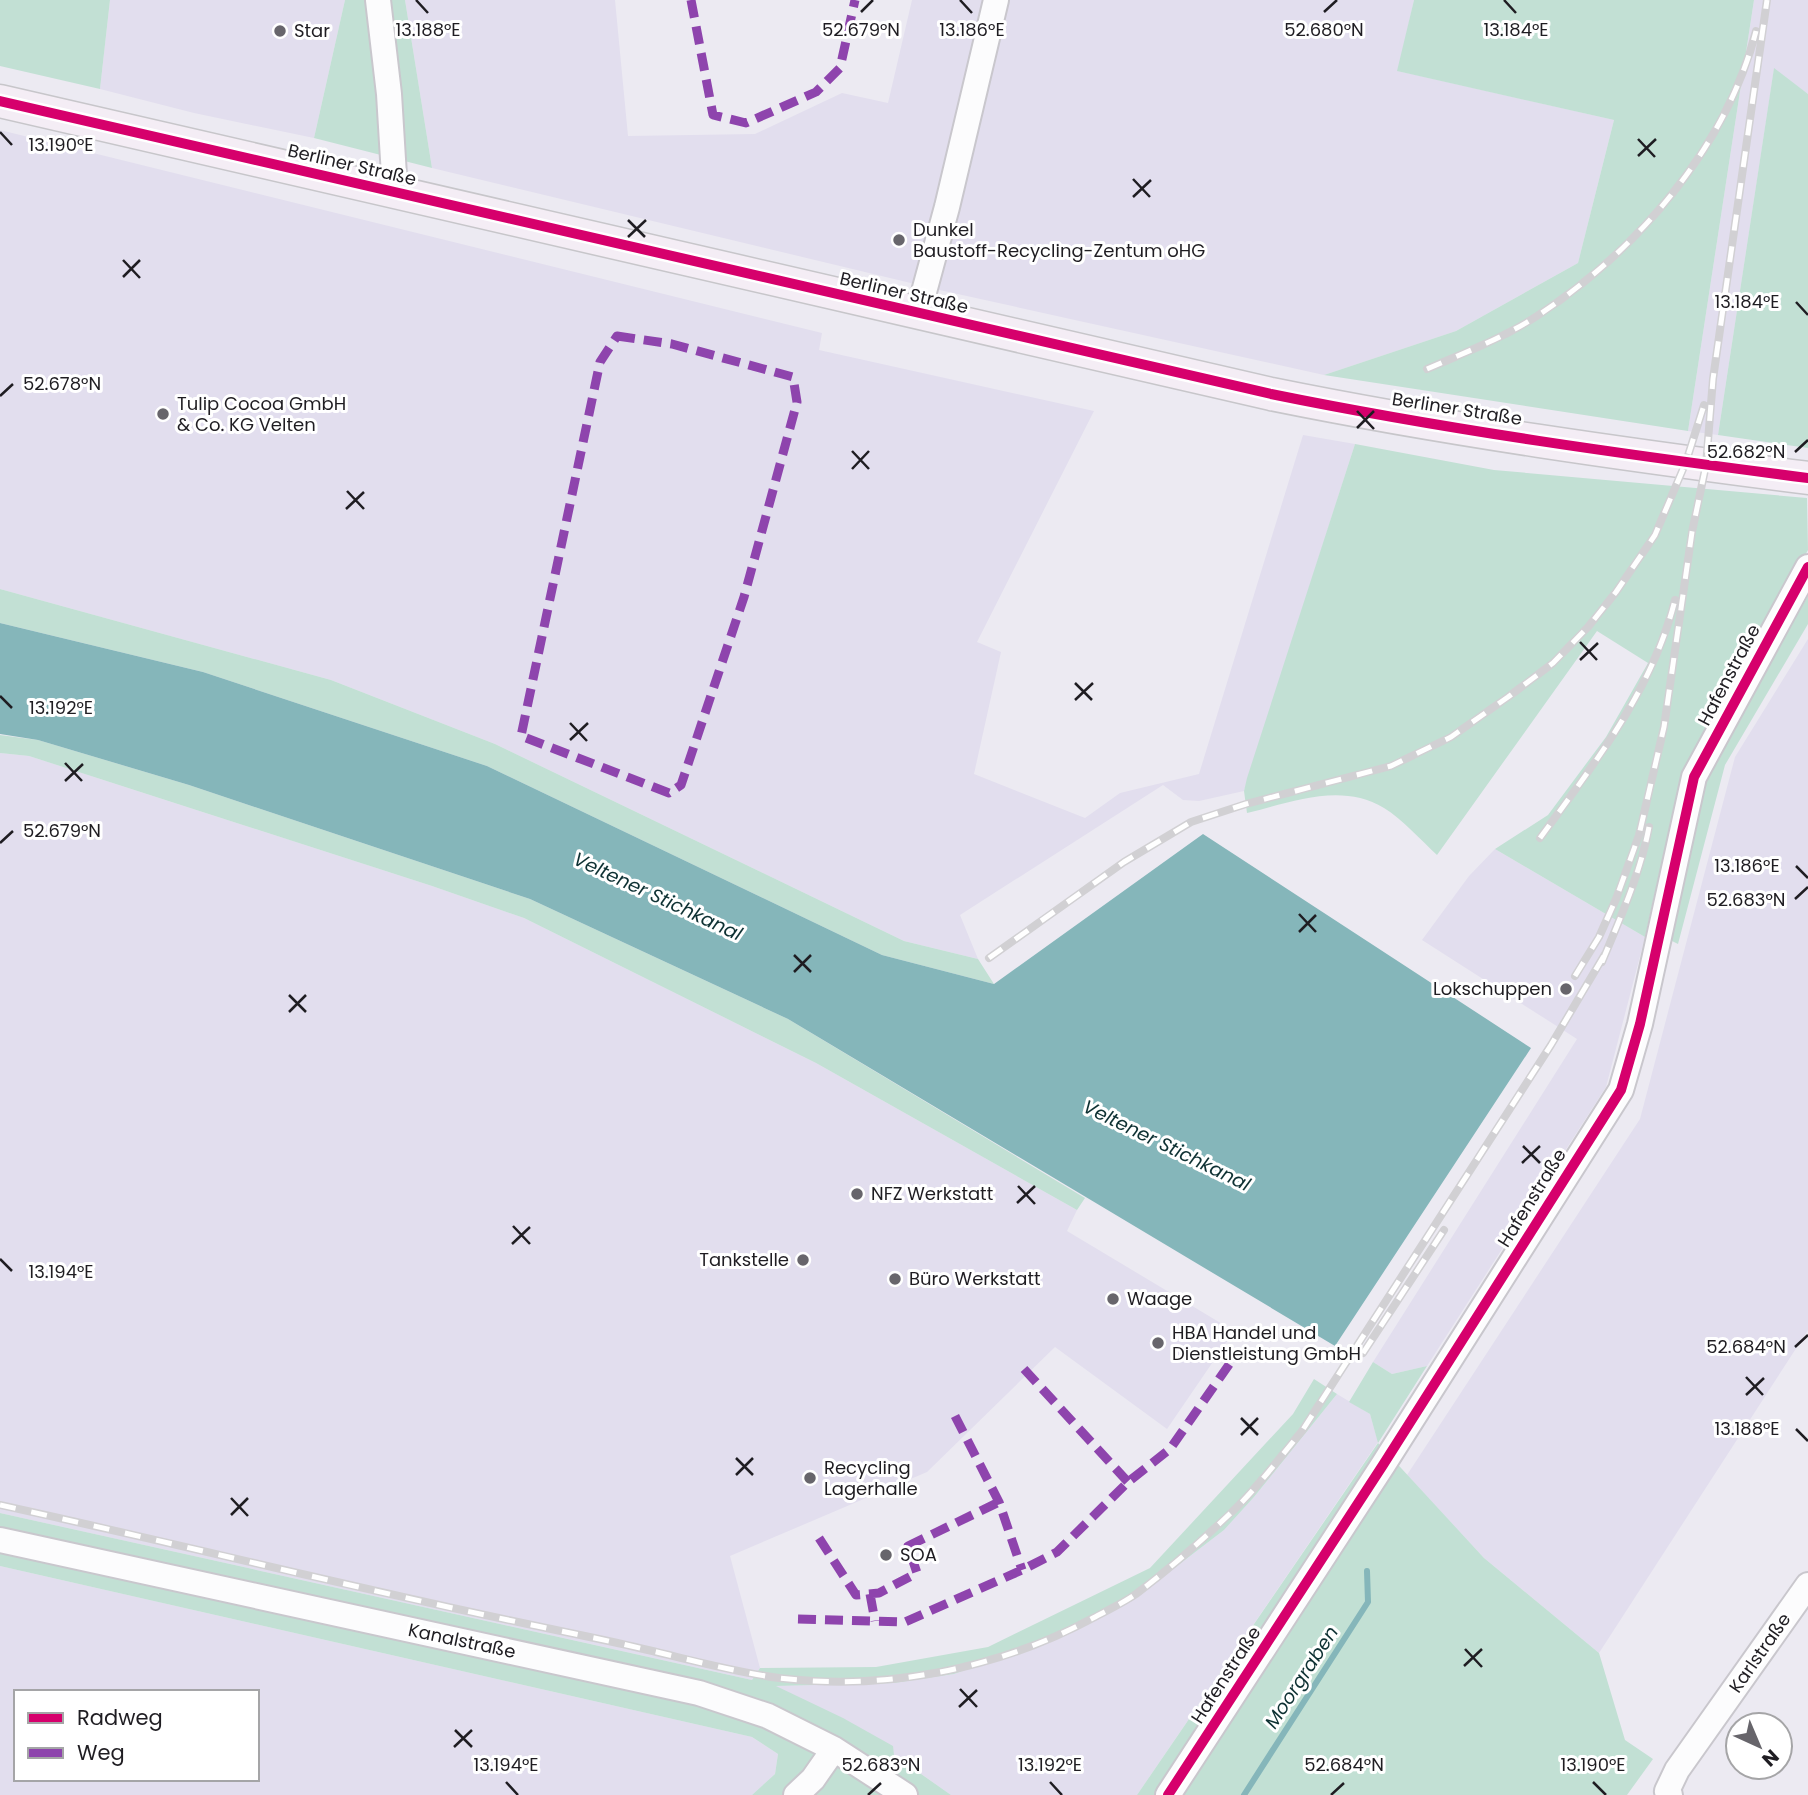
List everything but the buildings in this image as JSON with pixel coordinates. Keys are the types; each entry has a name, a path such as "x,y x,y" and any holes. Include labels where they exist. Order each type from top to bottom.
{"main road":[{"name":"Berliner Straße","path":"0,101 918,314 1352,410 1686,462 1808,478"}],"street":[{"path":"378,0 389,94 395,192"},
{"path":"918,314 947,207 996,0"},
{"name":"Hafenstraße","path":"1168,1795 1383,1465 1621,1090 1640,1024 1694,778 1808,567"},
{"name":"Kanalstraße","path":"0,1540 699,1693 768,1716 834,1749 905,1795"},
{"name":"Karlstraße","path":"1668,1793 1677,1770 1808,1585"},
{"path":"796,1795 813,1779 834,1749"}],"shaded area":[{"path":"110,0 345,0 314,138 194,113 100,89"},
{"path":"405,0 615,0 628,136 755,134 842,93 888,103 912,0 1414,0 1398,71 1614,120 1578,263 1456,331 1324,375 944,291 432,168"},
{"path":"1754,0 1808,0 1808,94 1774,69 1718,435 1688,431"},
{"path":"0,130 822,333 819,350 1094,411 977,642 1001,652 974,774 1085,818 1120,793 1199,774 1303,435 1355,444 1244,791 1199,801 1183,800 1163,785 960,915 978,959 904,941 495,744 331,680 0,589"},
{"path":"1808,639 1808,1330 1599,1653 1484,1558 1407,1475 1640,1119 1735,757"},
{"path":"0,753 29,756 524,918 816,1063 1077,1210 1067,1231 1234,1331 1167,1429 1055,1347 927,1472 730,1556 760,1668 752,1680 0,1513"},
{"path":"1495,849 1645,937 1606,1087 1427,1366 1392,1374 1373,1362 1577,1039 1422,940 1469,876"},
{"path":"1337,1394 1370,1414 1378,1442 1137,1795 951,1795 894,1755 775,1686 894,1683 954,1674 1071,1632 1138,1596 1224,1530"},
{"path":"0,1566 752,1737 778,1754 775,1774 752,1795 0,1795"}],"green space":[{"path":"0,0 110,0 100,89 0,66"},
{"path":"345,0 405,0 432,168 314,138"},
{"path":"1414,0 1754,0 1688,431 1324,375 1456,331 1578,263 1614,120 1397,71"},
{"path":"1774,68 1808,94 1808,448 1718,435"},
{"path":"1355,444 1494,470 1807,498 1808,550 1679,785 1645,937 1495,849 1548,815 1606,737 1648,663 1597,631 1437,855 1384,808 1351,796 1316,797 1247,813 1244,791 1247,778"},
{"path":"0,589 331,680 495,744 904,941 978,959 994,984 882,955 487,766 203,672 0,623"},
{"path":"1808,596 1808,624 1725,765 1678,944 1668,939 1711,761"},
{"path":"0,735 38,740 189,785 530,899 788,1019 1085,1198 1077,1210 816,1063 524,918 29,756 0,753"},
{"path":"1373,1362 1392,1374 1427,1366 1378,1443 1370,1414 1349,1402"},
{"path":"1314,1379 1337,1394 1254,1497 1224,1530 1138,1596 1071,1632 954,1674 894,1683 776,1686 893,1746 894,1755 951,1795 752,1795 775,1774 778,1754 752,1737 0,1566 0,1513 752,1680 760,1668 876,1667 988,1647 1150,1568 1293,1414"},
{"path":"1378,1443 1484,1558 1599,1653 1625,1740 1653,1759 1627,1795 1137,1795"}],"water":[{"name":"Veltener Stichkanal","path":"0,623 203,672 487,766 882,955 994,984 1203,834 1531,1048 1335,1346 788,1019 530,899 189,785 38,740 0,734"}],"waterway":[{"name":"Moorgraben","path":"1244,1795 1368,1602 1367,1571"}],"railway":[{"path":"1575,976 1599,937 1639,835 1664,727 1692,532 1706,465 1713,379 1767,0"},
{"path":"1427,369 1497,338 1537,316 1574,290 1642,228 1673,193 1723,116 1742,74 1756,31"},
{"path":"989,958 1124,862 1191,822 1246,804 1391,766 1451,737 1553,663 1588,627 1616,592 1655,535 1686,462 1704,405"},
{"path":"1540,838 1600,754 1636,696 1652,665 1675,600"},
{"path":"1602,962 1635,879 1649,827"},
{"path":"0,1505 403,1597 779,1678 819,1681 900,1678 980,1663 1019,1651 1057,1636 1136,1594 1214,1529 1263,1479 1302,1431 1551,1045 1605,954"},
{"path":"1363,1353 1444,1230"}],"marked path":[{"path":"691,0 713,115 746,123 816,92 840,68 855,0"},
{"path":"617,336 672,344 793,377 797,402 744,597 681,785 669,793 521,736 600,362 617,336"},
{"path":"798,1619 905,1622 1057,1552 1128,1482 1170,1449 1235,1356"},
{"path":"1024,1369 1128,1482"},
{"path":"955,1416 999,1502 1022,1570"},
{"path":"819,1538 856,1595 879,1593 917,1573 908,1546 999,1502"},
{"path":"870,1594 875,1621"}],"cycle path":[{"path":"0,101 1271,394 1539,441 1808,478"},
{"path":"1168,1795 1383,1465 1621,1090 1640,1024 1694,777 1808,567"}],"place":[{"name":"Star","path":"280,31"},
{"name":"Dunkel Baustoff-Recycling-Zentum oHG","path":"899,240"},
{"name":"Tulip Cocoa GmbH & Co. KG Velten","path":"163,414"},
{"name":"Lokschuppen","path":"1566,989"},
{"name":"NFZ Werkstatt","path":"857,1194"},
{"name":"Tankstelle","path":"803,1260"},
{"name":"Büro Werkstatt","path":"895,1279"},
{"name":"Waage","path":"1113,1299"},
{"name":"HBA Handel und Dienstleistung GmbH","path":"1158,1343"},
{"name":"Recycling Lagerhalle","path":"810,1478"},
{"name":"SOA","path":"886,1555"}]}
